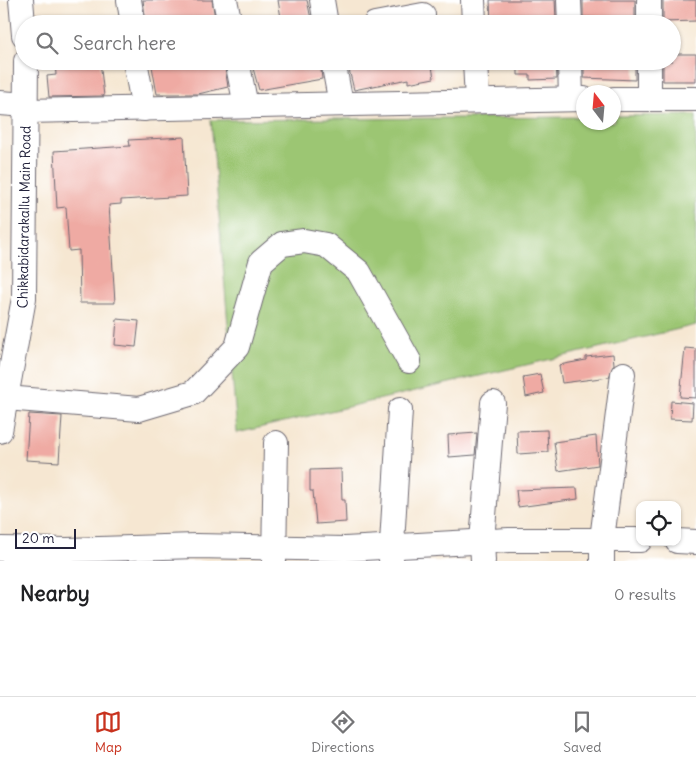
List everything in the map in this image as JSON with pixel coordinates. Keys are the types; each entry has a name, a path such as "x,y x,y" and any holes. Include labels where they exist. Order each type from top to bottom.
{"street":[{"path":"21,0 22,15"},
{"path":"129,0 132,15"},
{"path":"225,0 228,15"},
{"path":"322,0 324,15"},
{"path":"473,0 474,15"},
{"path":"569,0 570,15"},
{"path":"649,0 649,15"},
{"name":"Chikkabidarakallu Main Road","path":"0,431 24,298 26,70"},
{"path":"137,70 144,108"},
{"path":"239,70 246,106"},
{"path":"335,70 341,104"},
{"path":"475,70 477,101"},
{"path":"572,70 576,94"},
{"path":"649,70 650,99"},
{"path":"0,103 26,108 144,108 576,99"},
{"path":"621,99 696,99"},
{"path":"6,398 139,410 193,393 237,348 261,262 282,244 304,240 326,245 359,272 409,361"},
{"path":"602,550 623,374"},
{"path":"482,551 493,403"},
{"path":"391,554 400,410"},
{"path":"274,554 276,443"},
{"path":"0,549 151,554 274,554 345,549 391,554 602,550 636,541"},
{"path":"681,541 696,542"}],"green space":[{"path":"696,115 696,325 237,433 211,120 576,117 576,130 621,130 621,116"}],"building":[{"path":"143,0 212,0 214,15 145,15"},
{"path":"278,0 307,0 310,15 280,15"},
{"path":"490,0 555,0 556,15 491,15"},
{"path":"583,0 635,0 635,15 583,15"},
{"path":"663,0 696,0 696,21 681,21 681,15 663,15"},
{"path":"681,54 696,54 696,81 663,81 663,70 681,70"},
{"path":"56,70 101,70 104,96 49,97 47,76 56,75"},
{"path":"153,70 225,70 228,87 198,94 157,94"},
{"path":"253,70 321,70 322,79 259,90"},
{"path":"349,70 433,70 434,78 408,83 408,79 354,90"},
{"path":"518,70 556,70 557,79 530,80 530,75 518,75"},
{"path":"584,70 635,70 635,80 584,78"},
{"path":"184,137 187,196 121,200 121,204 109,205 115,303 80,303 79,250 69,251 66,207 57,208 54,151 130,146 129,140"},
{"path":"117,319 139,321 136,347 115,345"},
{"path":"685,348 696,349 696,398 680,397"},
{"path":"613,354 614,364 609,377 562,383 559,365 586,360 586,357"},
{"path":"540,374 544,393 526,397 523,377"},
{"path":"671,401 693,403 692,420 670,419"},
{"path":"29,414 62,416 59,462 26,460"},
{"path":"547,430 548,452 518,454 517,431"},
{"path":"477,433 475,455 449,457 448,435"},
{"path":"596,436 598,465 558,471 554,442"},
{"path":"341,469 342,500 345,500 346,522 316,524 313,491 310,491 310,470"},
{"path":"577,488 578,499 518,507 516,490"}]}
